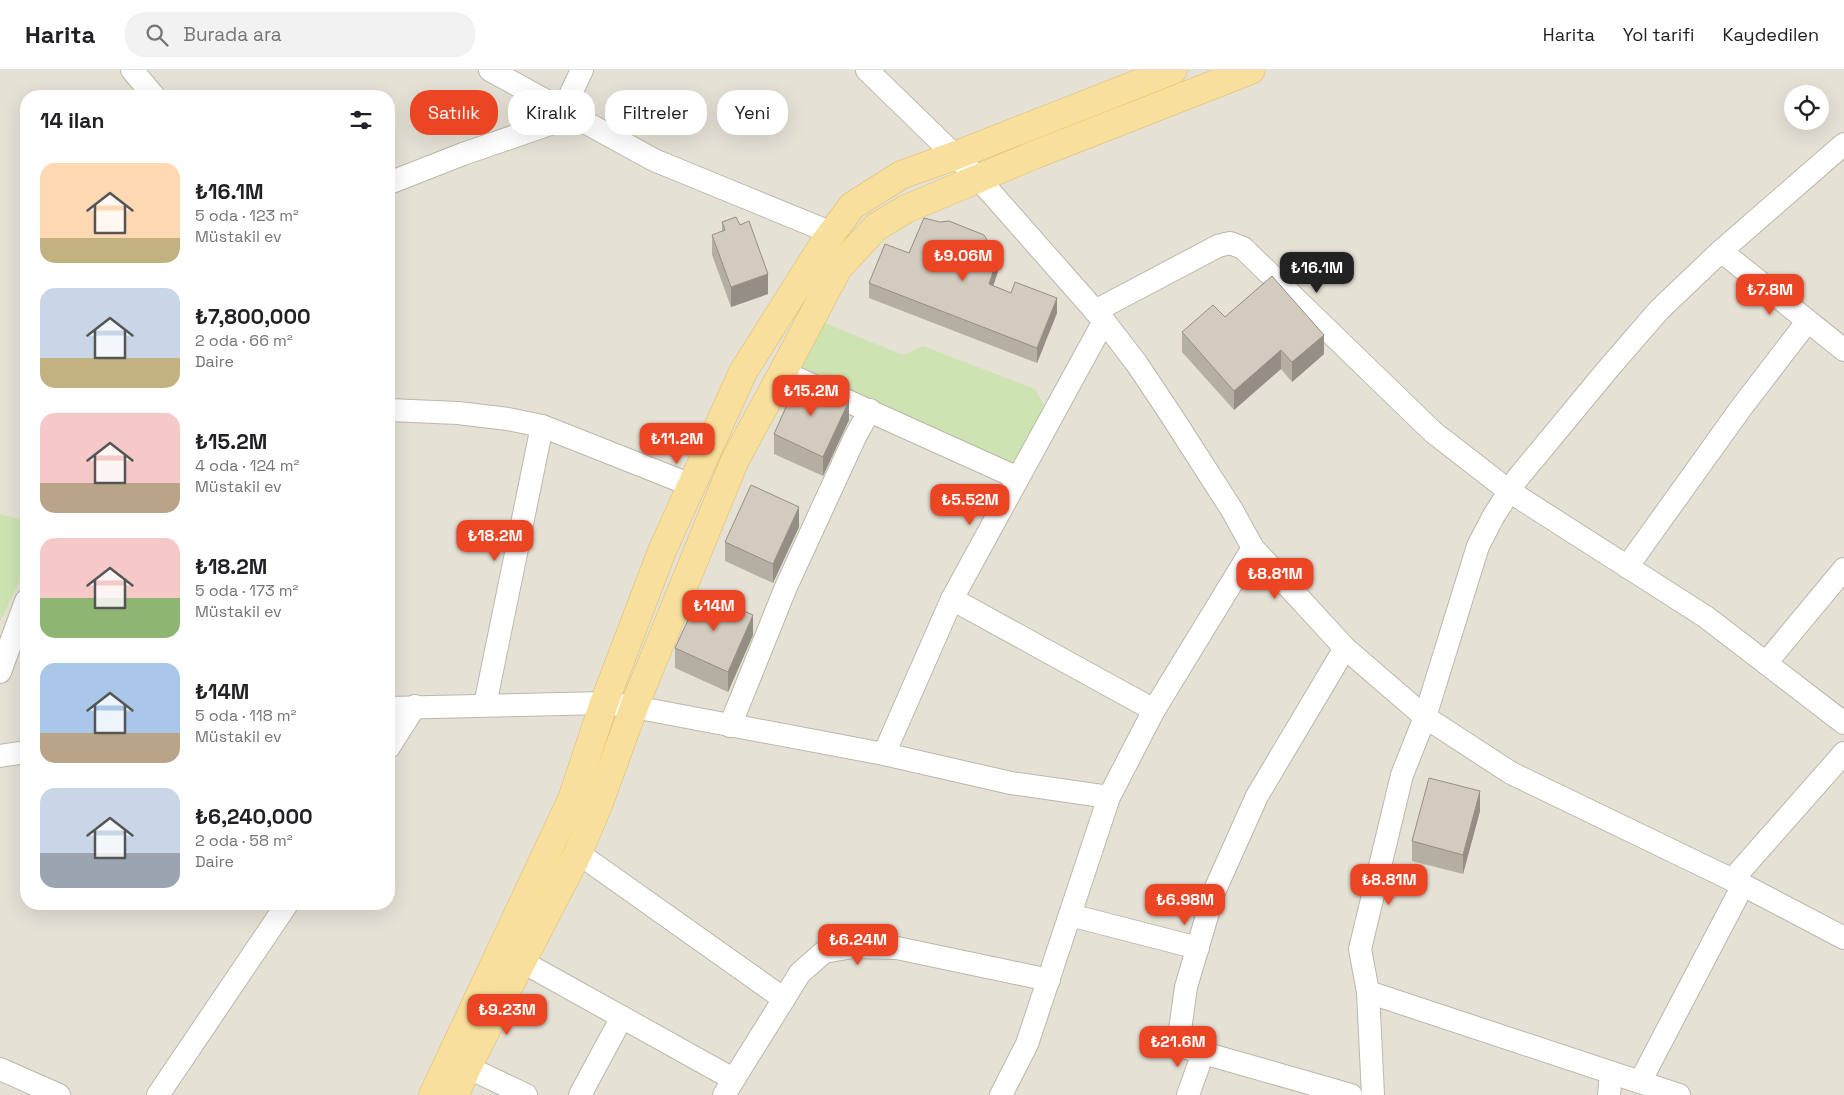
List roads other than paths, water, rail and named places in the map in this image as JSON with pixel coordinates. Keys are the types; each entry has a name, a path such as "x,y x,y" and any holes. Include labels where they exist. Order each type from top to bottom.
{"main road":[{"path":"433,1095 572,800 604,703 662,551 743,372 832,233 852,206 901,175 1173,70"},
{"path":"455,1095 467,1067 578,853 599,803 634,707 735,460 838,268 876,227 906,209 978,178 1251,70"}],"street":[{"path":"132,70 149,90"},
{"path":"490,70 526,90"},
{"path":"572,90 582,70"},
{"path":"868,70 978,178 1099,316 1137,364 1232,510 1254,548 1345,648 1425,717 1511,773 1738,883 1844,938"},
{"path":"595,128 654,160 832,233"},
{"path":"395,181 518,135"},
{"path":"1373,1095 1368,992 1360,949 1402,775 1425,717 1478,546 1492,518 1517,478 1659,310 1720,252 1844,144"},
{"path":"884,754 952,599 1018,478 1099,316 1218,246 1230,243 1243,248 1433,432 1509,491 1706,617 1844,723"},
{"path":"1720,252 1844,350"},
{"path":"1627,567 1741,408 1807,322"},
{"path":"783,372 1018,478"},
{"path":"395,410 458,413 508,419 542,426 691,485"},
{"path":"730,726 786,587 855,437 870,410"},
{"path":"485,705 542,426"},
{"path":"1001,1095 1027,1044 1109,797 1154,710 1254,548"},
{"path":"1766,663 1844,569"},
{"path":"952,599 1154,710"},
{"path":"0,672 20,618"},
{"path":"1345,648 1257,796 1214,892 1186,987 1180,1030 1181,1040 1186,1048 1351,1095"},
{"path":"395,708 604,703 884,754 1011,783 1109,797"},
{"path":"395,738 415,706"},
{"path":"0,756 20,753"},
{"path":"1640,1082 1738,883 1844,753"},
{"path":"578,853 784,999"},
{"path":"158,1095 283,910"},
{"path":"1070,914 1198,948"},
{"path":"521,961 622,1017 729,1087 800,973 824,952 854,946 897,948 1049,980"},
{"path":"1368,992 1679,1095"},
{"path":"580,1095 622,1017"},
{"path":"1188,1095 1203,1053"},
{"path":"467,1067 526,1095"},
{"path":"0,1069 59,1095"},
{"path":"1609,1095 1611,1073"}]}
